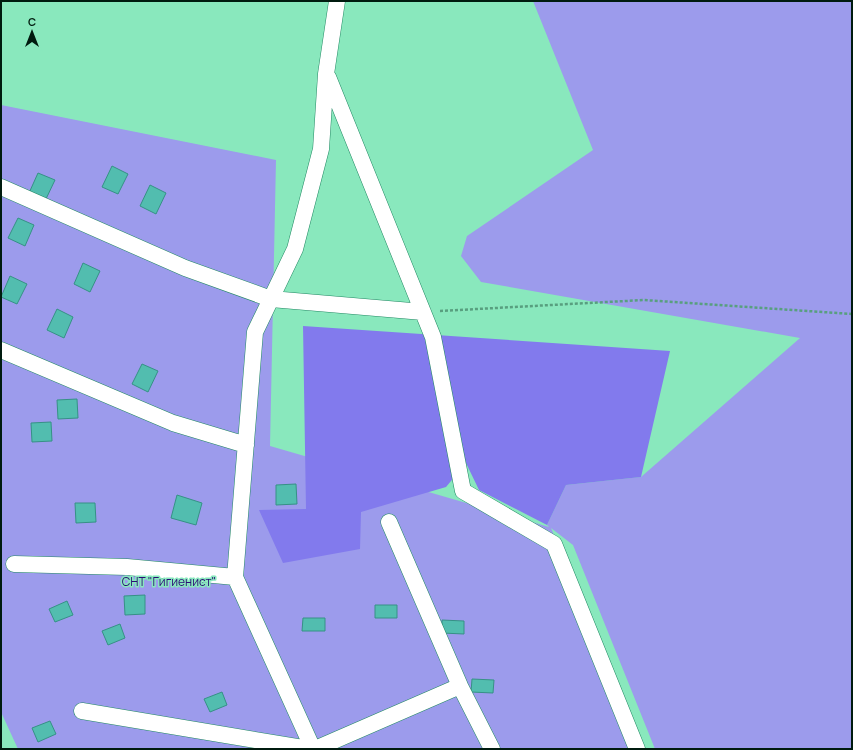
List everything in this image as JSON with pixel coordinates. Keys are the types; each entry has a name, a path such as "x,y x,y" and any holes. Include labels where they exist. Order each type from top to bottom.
{"street":[{"path":"337,1 326,74 321,148 295,249 255,332 235,577 314,749 460,686"},
{"path":"326,74 434,338 463,491 554,544 637,749"},
{"path":"1,187 185,268 271,299 423,312"},
{"path":"1,350 173,423 246,445"},
{"path":"389,522 460,686 492,749"},
{"path":"14,564 127,567 235,577"},
{"path":"82,711 309,749"}],"path":[{"path":"423,312 644,300 852,314"}],"green space":[{"name":"СНТ \"Гигиенист\"","path":"533,1 852,1 852,749 655,749 573,545 551,528 645,749 18,749 1,712 1,105 276,160 270,446 549,527 547,525 566,485 641,477 800,338 481,282 461,256 467,236 593,150"}],"shaded area":[{"path":"303,326 670,351 641,477 566,485 547,525 479,490 466,463 446,487 361,512 360,549 283,563 259,510 306,509"}],"building":[{"path":"112,166 128,174 118,194 102,187"},
{"path":"38,173 55,180 45,201 29,193"},
{"path":"150,185 166,193 156,214 140,206"},
{"path":"18,218 34,225 25,246 8,238"},
{"path":"83,263 100,271 90,292 74,284"},
{"path":"10,276 27,284 17,304 1,297"},
{"path":"57,309 73,317 64,338 47,330"},
{"path":"142,364 158,371 148,392 132,384"},
{"path":"77,399 78,418 58,419 57,400"},
{"path":"51,422 52,441 32,442 31,423"},
{"path":"296,484 297,504 276,505 276,485"},
{"path":"177,495 202,503 196,525 171,518"},
{"path":"75,503 95,503 96,522 76,523"},
{"path":"145,595 145,614 125,615 124,596"},
{"path":"67,601 73,615 55,622 49,609"},
{"path":"375,605 397,605 397,618 375,618"},
{"path":"303,618 325,618 325,631 302,631"},
{"path":"442,620 464,621 464,634 442,633"},
{"path":"120,624 125,638 108,645 102,631"},
{"path":"472,679 494,680 493,693 471,692"},
{"path":"222,692 227,705 210,712 204,699"},
{"path":"50,721 56,734 38,742 32,728"}]}
